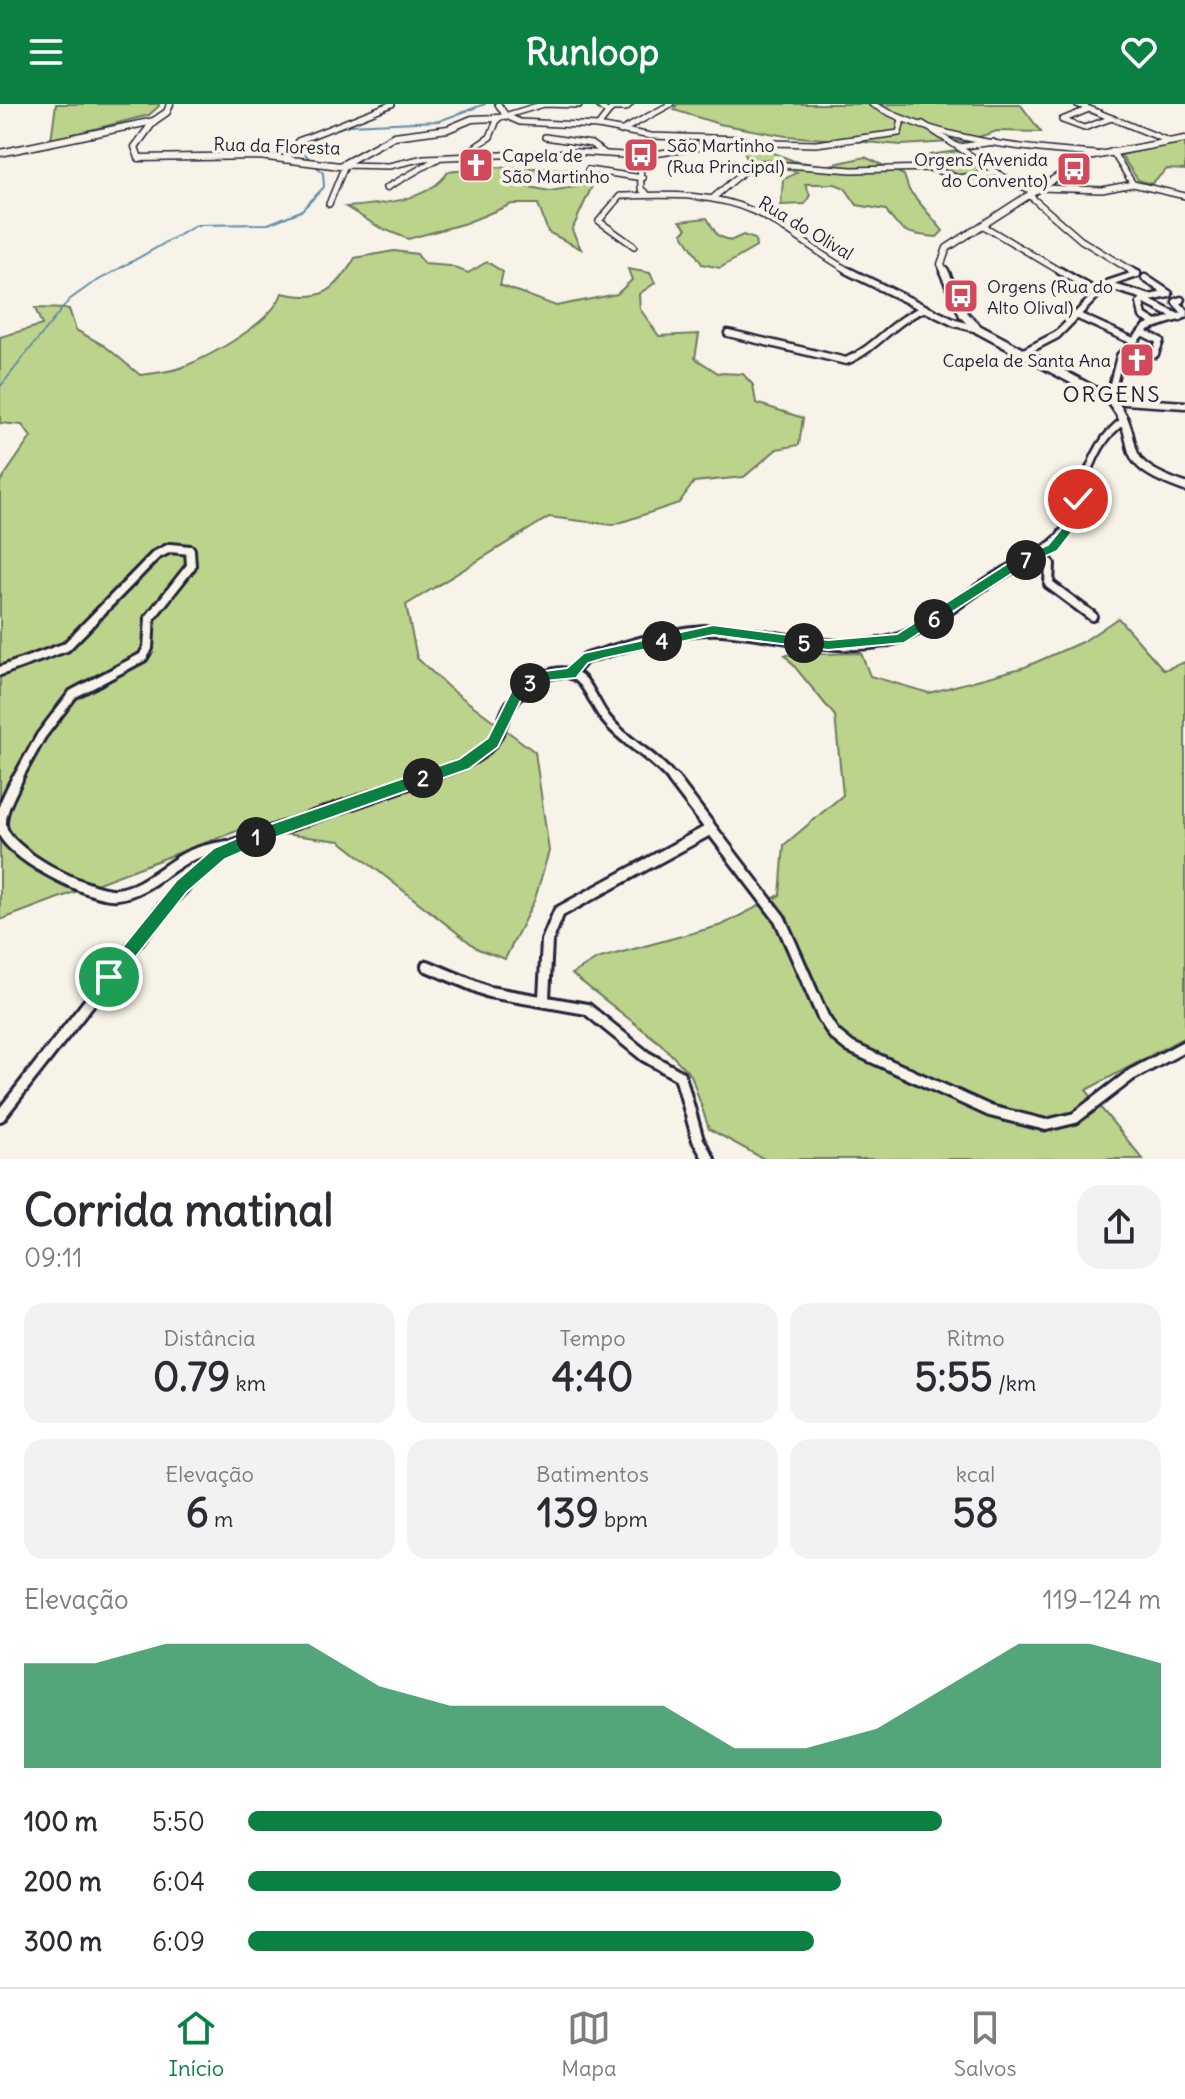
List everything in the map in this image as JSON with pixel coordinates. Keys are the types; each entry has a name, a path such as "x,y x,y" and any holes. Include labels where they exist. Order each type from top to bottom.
{"street":[{"path":"0,153 154,121 167,112 170,104"},
{"path":"286,160 298,141 392,104"},
{"path":"498,104 502,117"},
{"path":"478,156 471,150 490,137 502,117 544,104 579,105"},
{"path":"597,104 608,113"},
{"path":"598,126 612,108 626,108 630,104"},
{"path":"621,131 671,104"},
{"path":"872,104 902,119 1086,158"},
{"path":"1077,104 1171,142"},
{"path":"1090,109 1062,120 1084,128 1113,118"},
{"path":"502,117 520,122 598,126 651,136 732,138 773,144"},
{"name":"Rua da Floresta","path":"154,121 135,147 139,158 246,156 334,166 345,165 394,136 448,129 472,119 502,117"},
{"path":"329,204 345,165 389,166 440,157 604,152 640,156 673,154 722,144 870,140 899,133 902,119"},
{"path":"922,124 996,173 1034,192 1081,240 1137,274 1107,285 1057,335 1024,352"},
{"path":"545,137 591,144 604,152"},
{"path":"1185,139 1086,158 942,252 941,264 967,319 978,329 1122,406 1185,405"},
{"path":"959,147 995,140"},
{"path":"1112,151 1133,184"},
{"path":"1058,153 1097,154"},
{"path":"1072,154 1086,158"},
{"path":"640,156 641,189 648,194"},
{"path":"386,188 440,157"},
{"path":"713,198 749,167 761,163 852,170 931,168 958,178 996,173"},
{"path":"334,166 338,178"},
{"path":"588,170 612,171 643,178"},
{"path":"1034,192 1102,190 1133,184 1185,196"},
{"path":"634,246 600,224 599,219 620,196 648,194"},
{"name":"Rua do Olival","path":"648,194 713,198 755,212 823,258 940,317 978,329"},
{"path":"982,225 1098,293"},
{"path":"1145,278 1169,294 1144,298 1140,303 1143,316 1156,324"},
{"path":"1107,285 1183,315"},
{"path":"1163,295 1178,301 1183,315"},
{"path":"728,333 846,361 861,356 907,314 925,309"},
{"path":"1076,315 1133,341"},
{"path":"1111,392 1120,356 1133,341 1156,324 1183,315"},
{"name":"Rua do Olival","path":"940,317 967,319"},
{"path":"1127,349 1155,354 1160,341 1142,332"},
{"path":"1094,390 1111,392 1122,406 1137,462 1158,477 1185,487"},
{"path":"571,674 584,659 713,630 828,645 900,639 1017,564 1053,548 1073,523 1090,463 1117,425 1125,420"},
{"path":"0,671 66,647 156,555 170,548 190,550 193,556 191,566 150,618 148,648 143,657 72,695 57,712 0,811 1,825 8,842 76,887 98,894 120,894 144,885 186,857 236,844 464,764 493,743 510,705 528,684 542,676 571,674 582,681 607,721 661,764 780,919 823,1017 834,1034 850,1047 1016,1122 1065,1123 1131,1075 1185,1046"},
{"path":"1042,554 1050,564 1049,584 1092,616"},
{"path":"544,998 549,932 551,921 559,912 711,829"},
{"path":"0,1116 181,886 236,844"},
{"path":"427,966 489,992 544,998 587,1009 645,1056 680,1076 698,1140 709,1159"}],"green space":[{"path":"56,104 159,106 149,115 51,140"},
{"path":"677,104 1020,104 1041,132 997,131 966,141 902,145 786,136 719,124 674,110"},
{"path":"1185,139 1185,170 1167,169 1151,184 1138,180 1121,155"},
{"path":"743,147 759,147 794,161 826,166 865,157 904,175 909,190 943,231 937,237 907,231 896,224 886,210 857,205 845,188 835,184 805,184 810,195 805,204 781,205 783,180 797,172 747,159"},
{"path":"963,150 993,172 959,177 930,155"},
{"path":"493,167 570,169 519,185 550,191 593,184 572,230 581,249 548,232 538,204 512,204 466,223 408,239 379,227 346,207 402,200 428,190 448,172"},
{"path":"707,218 717,235 730,241 743,235 755,239 756,247 720,268 702,264 682,233 687,228 680,221"},
{"path":"394,251 417,254 424,264 450,266 468,273 487,262 503,272 500,285 556,306 617,294 632,280 628,269 650,273 655,283 639,294 640,309 659,336 699,334 695,358 718,373 743,374 753,385 756,403 803,418 799,445 777,449 744,477 694,482 679,503 613,525 549,517 406,605 417,658 448,687 535,752 549,851 535,899 505,959 478,949 340,841 242,829 0,920 0,482 31,437 22,425 0,423 0,337 42,325 35,308 69,309 76,330 105,346 140,375 173,370 209,355 240,337 266,316 282,293 307,296 326,292 341,279 355,258"},
{"path":"1118,618 1164,670 1185,662 1185,1037 1086,1090 1143,1159 764,1159 709,1129 691,1075 661,1044 572,974 597,959 722,925 780,895 784,845 843,795 835,716 785,655 861,653 870,676 929,693 1025,667 1084,641"}],"waterway":[{"path":"330,131 349,125 439,121 485,104"},
{"path":"0,387 69,300 90,285 197,225 268,224 301,211 324,187 323,173 299,148 304,141"}],"place":[{"name":"São Martinho (Rua Principal)","path":"641,155"},
{"name":"Capela de São Martinho","path":"476,165"},
{"name":"Orgens (Avenida do Convento)","path":"1074,169"},
{"name":"Orgens (Rua do Alto Olival)","path":"961,296"},
{"name":"Capela de Santa Ana","path":"1137,360"}],"district":[{"name":"ORGENS","path":"1112,394"}],"route":[{"path":"109,977 181,886 219,854 236,844 475,758 499,734 517,694 542,676 571,674 584,659 605,653 713,630 828,645 900,639 1017,564 1053,548 1073,523 1078,499"}]}
